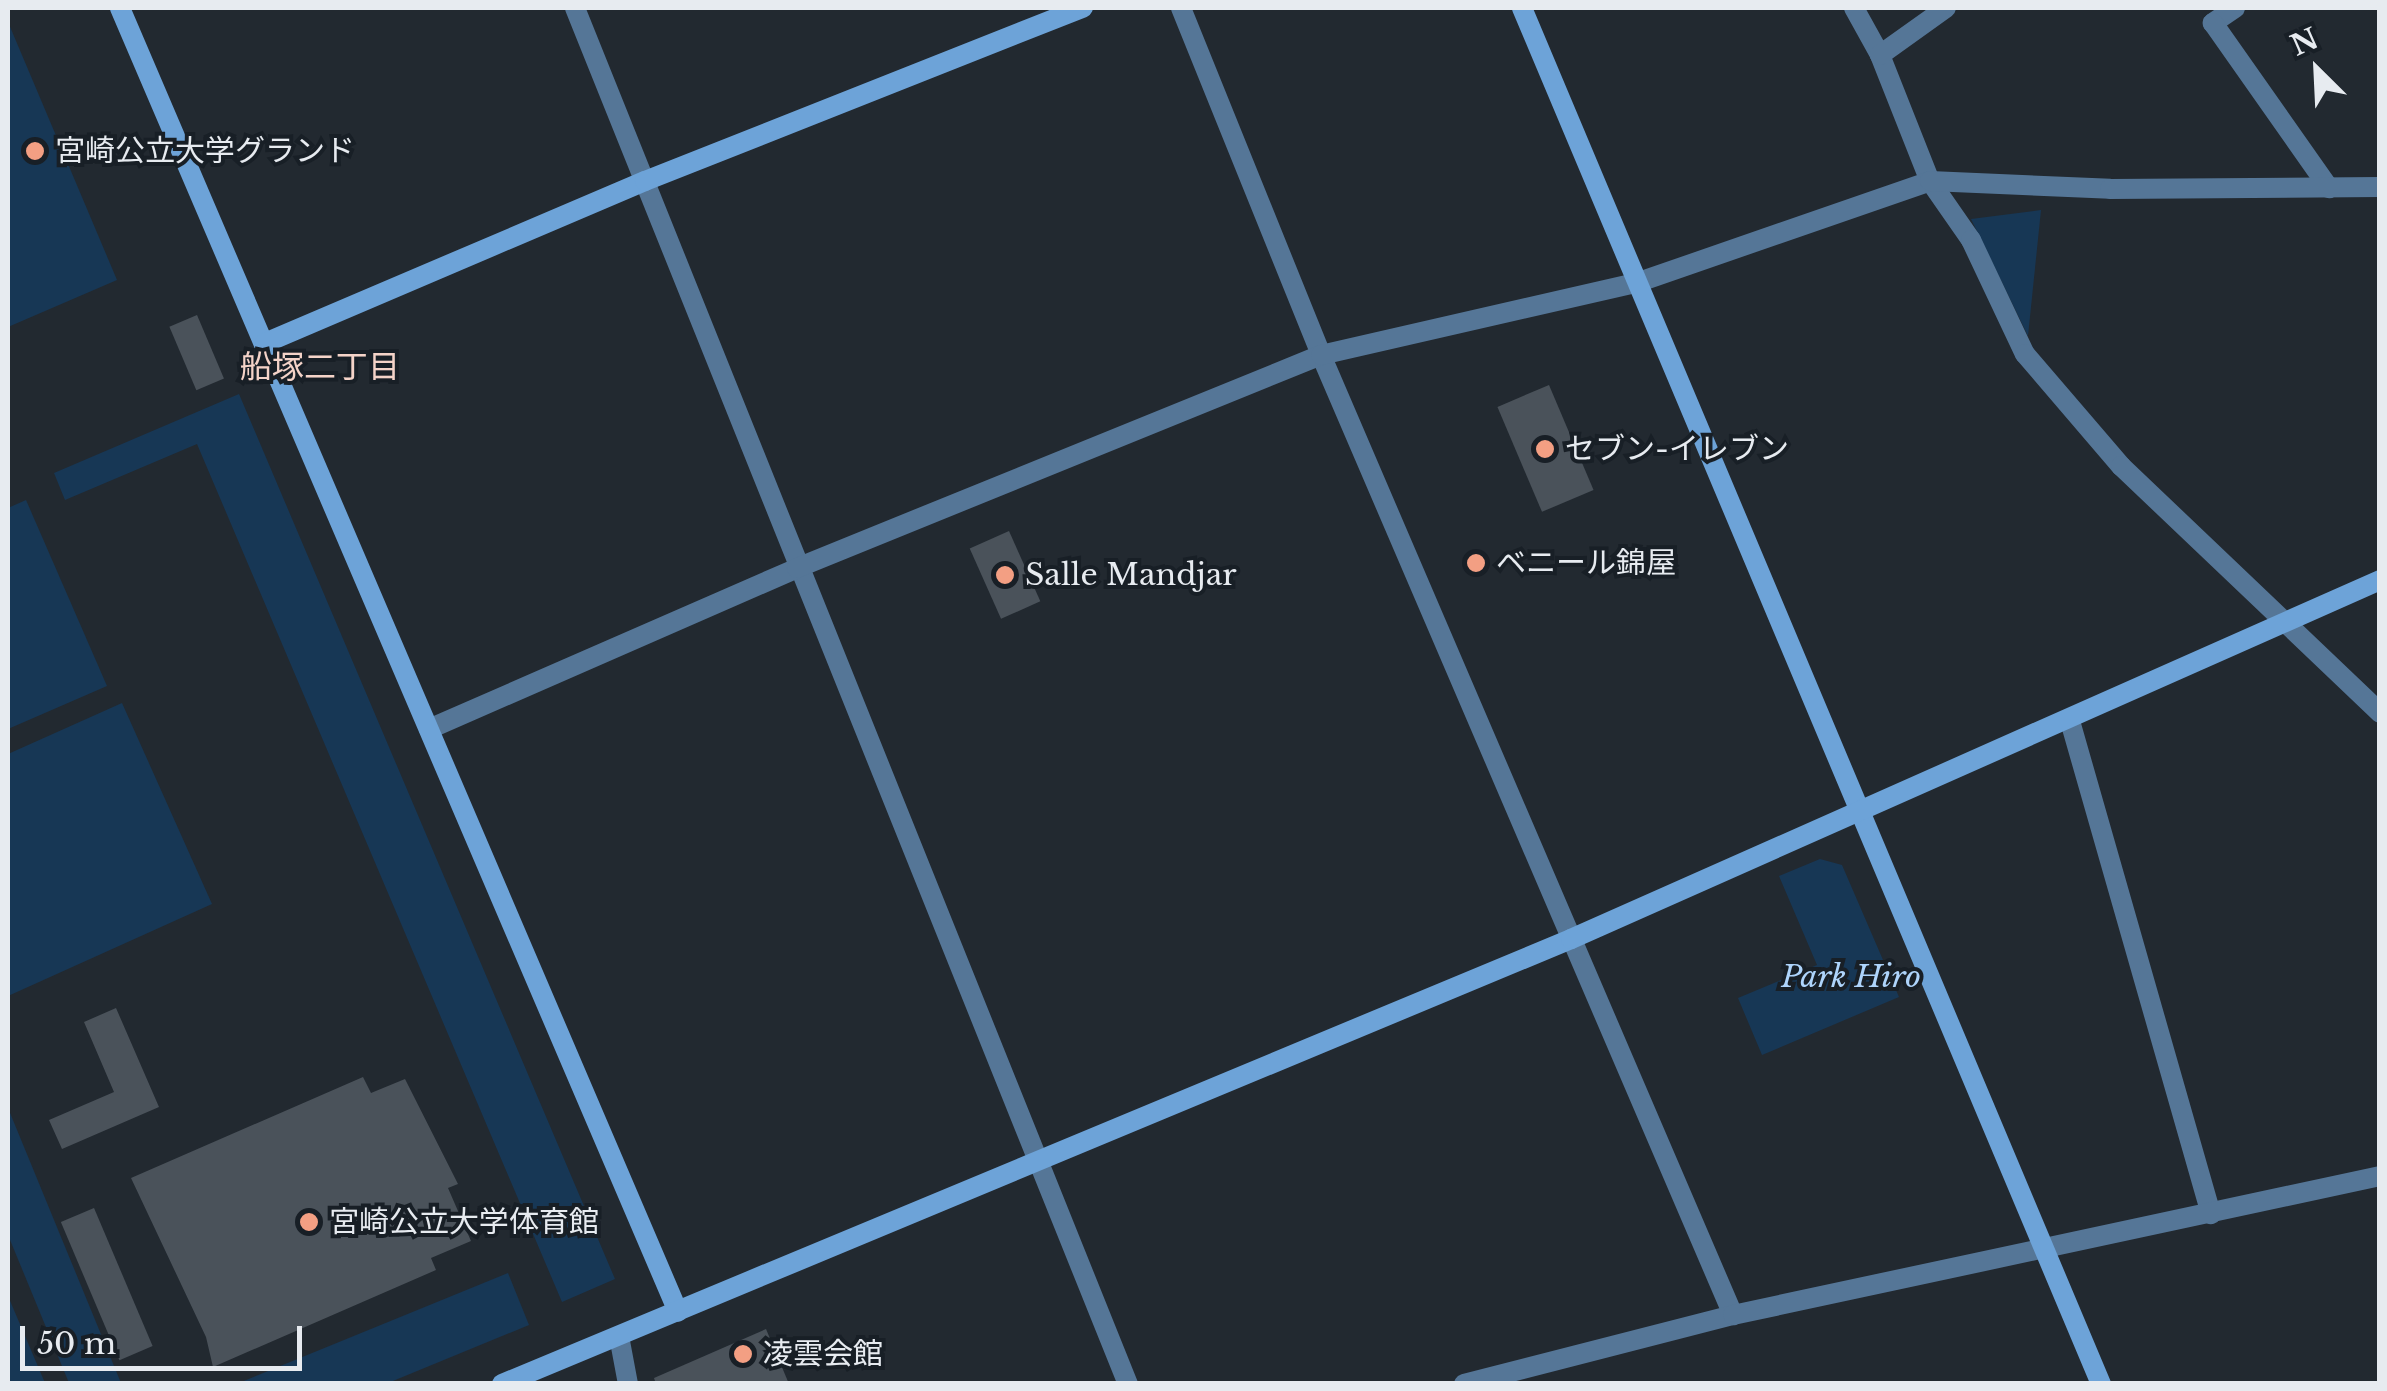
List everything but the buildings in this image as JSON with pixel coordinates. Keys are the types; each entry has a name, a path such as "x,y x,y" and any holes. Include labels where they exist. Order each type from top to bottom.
{"street":[{"path":"120,8 678,1312"},
{"path":"575,8 1034,1162 1128,1384"},
{"path":"265,343 645,180 1083,8"},
{"path":"1182,8 1321,355 1733,1315"},
{"path":"1522,8 2101,1384"},
{"path":"1854,8 1880,55 1930,181 1971,240 2026,354 2122,466 2380,712"},
{"path":"1880,55 1946,8"},
{"path":"2234,8 2213,23 2330,188"},
{"path":"429,728 797,568 1321,355 1639,282 1930,181 2110,190 2380,188"},
{"path":"502,1384 1572,939 2070,722 2380,580"},
{"path":"2070,722 2210,1214"},
{"path":"1464,1384 1733,1315 2048,1252 2380,1176"},
{"path":"619,1336 628,1384"}],"green space":[{"name":"宮崎公立大学グランド","path":"8,22 117,280 8,327"},
{"path":"2041,210 2028,336 1971,219"},
{"path":"239,394 615,1279 562,1302 197,444 65,500 54,473"},
{"path":"26,500 107,686 8,729 8,508"},
{"path":"122,703 212,904 8,996 8,754"},
{"name":"Park Hiro","path":"1820,859 1842,865 1899,997 1762,1055 1738,998 1817,965 1779,876"},
{"path":"8,1108 121,1383 69,1383 8,1235"},
{"path":"508,1273 529,1325 388,1383 239,1383"},
{"path":"8,1296 45,1383 8,1383"}],"place":[{"name":"宮崎公立大学グランド","path":"35,151"},
{"name":"セブン-イレブン","path":"1545,449"},
{"name":"ベニール錦屋","path":"1476,563"},
{"name":"Salle Mandjar","path":"1005,575"},
{"name":"宮崎公立大学体育館","path":"309,1222"},
{"name":"凌雲会館","path":"743,1354"}],"district":[{"name":"船塚二丁目","path":"320,367"}]}
